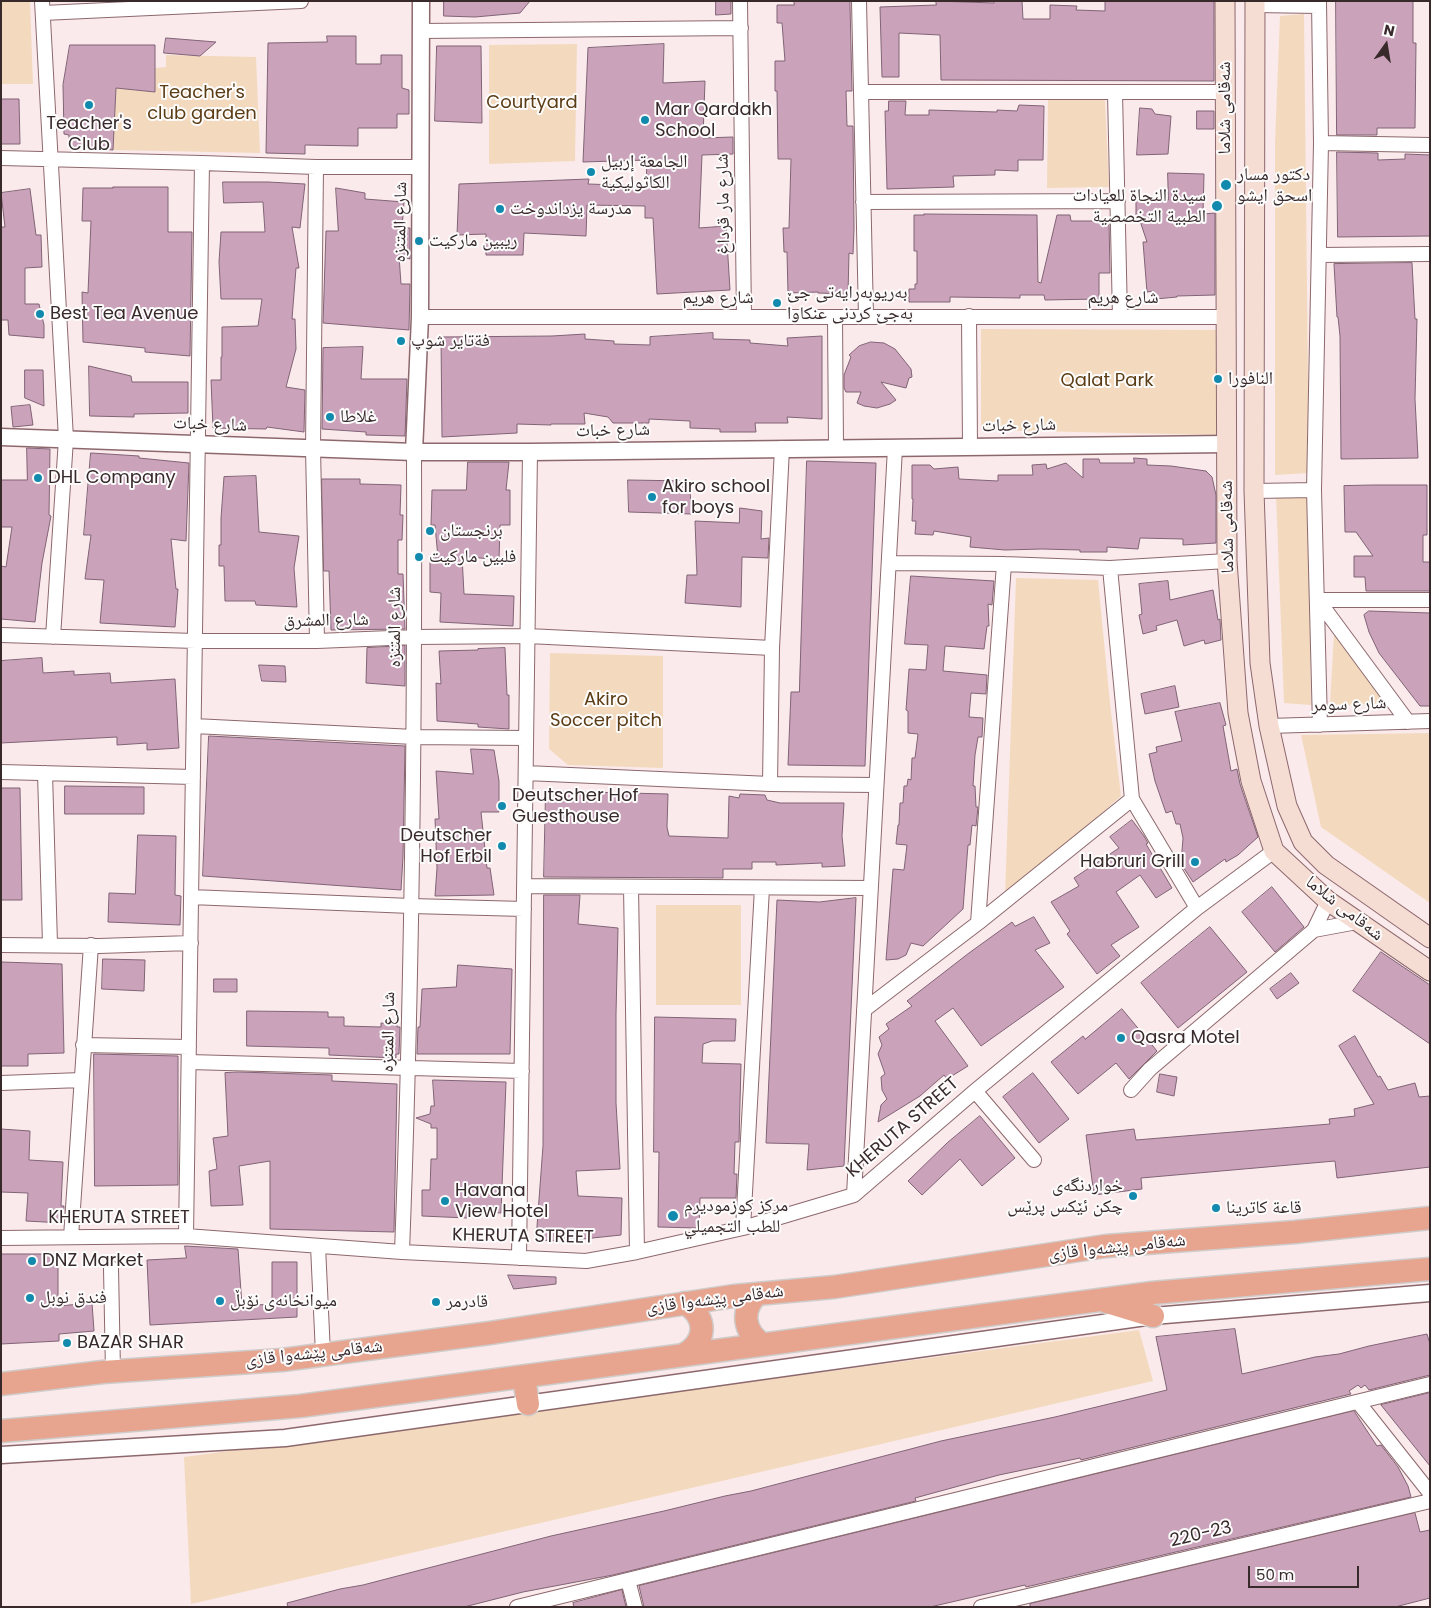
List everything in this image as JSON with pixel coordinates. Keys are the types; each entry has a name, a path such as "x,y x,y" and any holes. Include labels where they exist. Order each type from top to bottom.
{"highway":[{"name":"شەقامی پێشەوا قازی","path":"1,1384 113,1372 282,1360 490,1333 685,1303 834,1287 1106,1246 1295,1232 1426,1218"},
{"path":"1,1431 300,1406 524,1378 762,1344 1152,1293 1430,1269"},
{"path":"757,1294 748,1306 746,1320 751,1334 762,1344"},
{"path":"1099,1300 1153,1316"},
{"path":"683,1355 695,1347 699,1340 702,1326 696,1312 685,1303"},
{"path":"524,1378 528,1404"}],"main road":[{"name":"شەقامی شلاما","path":"1225,1 1227,561 1238,713 1250,781 1274,852 1328,901 1423,967"},
{"name":"شەقامی شلاما","path":"1255,3 1254,491 1260,663 1269,726 1287,806 1303,842 1326,865 1430,938"},
{"path":"1226,221 1254,222"},
{"path":"1423,967 1430,942"}],"street":[{"path":"53,637 66,439 42,7 301,1"},
{"name":"شارع المتنزه","path":"402,1252 409,1069 415,637 414,452 420,317 421,1"},
{"name":"شارع مار قرداغ","path":"740,1 744,317"},
{"path":"859,1 866,317"},
{"path":"1255,3 1319,4 1321,143 1314,490 1320,725"},
{"path":"421,31 741,28"},
{"path":"861,92 1225,92"},
{"path":"1115,93 1118,201 1117,253 1120,317"},
{"path":"1321,143 1430,145"},
{"path":"1,158 316,168 421,167"},
{"path":"186,1236 202,163"},
{"path":"316,168 314,448 317,641"},
{"path":"864,202 1118,201"},
{"path":"1319,255 1430,254"},
{"path":"969,316 970,447"},
{"name":"شارع هريم","path":"420,317 1226,317"},
{"path":"835,317 836,448"},
{"name":"شارع خبات","path":"1,437 414,452 1226,444"},
{"path":"770,784 772,648 782,448"},
{"path":"854,1195 895,448"},
{"path":"519,1258 530,452"},
{"path":"1254,491 1314,490"},
{"path":"889,563 1004,564 1110,568 1227,561"},
{"path":"978,923 1004,564"},
{"path":"1110,568 1132,799 1197,908"},
{"path":"1318,600 1430,600"},
{"path":"1318,600 1408,722"},
{"name":"شارع المشرق","path":"1,635 195,641 317,641 415,637 528,636 772,648"},
{"name":"شارع سومر","path":"1269,726 1430,721"},
{"path":"194,726 414,737 526,738"},
{"path":"1,772 193,776"},
{"path":"45,773 50,944"},
{"path":"526,773 770,784 876,785"},
{"path":"864,1010 978,923 1132,799"},
{"name":"KHERUTA STREET","path":"1,1238 186,1236 402,1252 586,1261 637,1252 743,1228 854,1195 975,1091 1197,908 1274,852"},
{"path":"524,886 871,888"},
{"path":"631,887 637,1252"},
{"path":"743,1228 762,888"},
{"path":"191,897 524,909"},
{"path":"1131,1090 1150,1069 1314,930 1328,901"},
{"path":"1314,930 1357,922"},
{"path":"1,945 191,943"},
{"path":"71,1237 90,945"},
{"path":"83,1045 189,1047"},
{"path":"189,1062 522,1071"},
{"path":"1,1083 81,1080"},
{"path":"975,1091 1034,1160"},
{"path":"318,1246 323,1354"},
{"path":"112,1268 113,1372"},
{"path":"1,1455 285,1438 1153,1316 1430,1293"},
{"path":"517,1607 1430,1384"},
{"path":"1358,1402 1430,1493"},
{"name":"220-23","path":"981,1607 1011,1603 1430,1501"},
{"path":"628,1580 634,1607"}],"green space":[{"path":"1,1 30,1 33,84 1,84"},
{"path":"1304,14 1309,473 1275,475 1275,142 1280,16"},
{"name":"Courtyard","path":"577,44 575,161 489,164 489,45"},
{"name":"Teacher's club garden","path":"166,55 256,57 260,153 113,150 116,88 155,92 155,68 166,67"},
{"path":"1048,100 1105,100 1109,187 1047,188"},
{"name":"Qalat Park","path":"981,329 1220,330 1218,435 981,430"},
{"path":"1276,494 1308,495 1311,705 1284,703"},
{"path":"1016,578 1098,580 1121,796 1005,896"},
{"path":"1334,634 1386,704 1330,705"},
{"name":"Akiro Soccer pitch","path":"550,653 663,656 663,768 568,765 549,749"},
{"path":"1430,733 1430,903 1321,827 1301,735"},
{"path":"656,905 741,905 741,1005 656,1005"},
{"path":"1139,1330 1153,1381 191,1604 184,1457"}],"building":[{"path":"444,1 530,1 520,13 475,17 444,16"},
{"path":"716,1 731,1 731,14 716,15"},
{"path":"794,1 850,1 852,91 846,91 847,126 853,126 854,229 853,254 849,253 848,294 788,293 787,252 784,252 783,228 789,228 791,159 778,159 775,61 785,61 782,23 777,23 777,5 794,5"},
{"path":"936,1 994,3 994,1 1022,1 1023,19 1050,19 1050,5 1077,6 1076,10 1105,11 1105,1 1214,1 1214,81 941,80 940,35 899,33 899,77 882,77 880,7 936,5"},
{"path":"1336,1 1413,1 1413,43 1416,43 1415,128 1377,128 1377,135 1337,135"},
{"path":"327,36 356,36 356,64 381,64 381,55 402,55 402,88 409,90 409,114 397,114 397,128 358,128 358,146 305,145 305,154 266,153 268,43 327,42"},
{"path":"166,38 216,42 200,56 164,53"},
{"path":"664,44 663,83 705,81 703,138 733,137 733,154 702,155 699,228 726,226 730,290 657,294 653,218 645,218 645,206 587,205 586,236 524,233 523,255 486,255 486,234 457,235 459,184 589,179 588,184 646,186 647,160 583,162 588,48"},
{"path":"70,45 155,45 155,92 116,88 113,150 69,146 69,135 64,134 63,85"},
{"path":"437,46 481,46 482,123 435,121"},
{"path":"1,99 19,99 20,144 1,144"},
{"path":"889,101 906,101 905,115 929,115 929,110 997,112 997,110 1017,111 1019,105 1044,106 1043,160 1018,160 1018,171 995,170 995,175 953,176 954,187 887,189 885,111 888,111"},
{"path":"1140,108 1152,109 1155,114 1171,116 1168,154 1137,155"},
{"path":"1197,111 1214,111 1214,129 1197,129"},
{"path":"1337,152 1378,153 1378,160 1405,159 1405,154 1430,155 1430,236 1338,237"},
{"path":"1168,173 1204,174 1203,214 1215,213 1215,295 1177,296 1155,299 1154,291 1147,292 1143,242 1147,242 1138,215 1136,215 1136,199 1168,200"},
{"path":"223,182 305,184 300,228 292,227 299,268 296,268 292,319 295,319 296,349 286,387 305,390 304,432 267,427 266,429 213,428 211,380 221,380 222,327 258,326 262,299 221,299 219,262 221,232 265,232 263,202 224,203"},
{"path":"168,187 168,232 192,232 190,356 145,352 145,348 83,342 82,292 88,293 91,221 82,221 83,188"},
{"path":"336,188 365,193 365,199 404,202 402,228 410,228 410,259 399,256 401,284 410,284 409,330 323,323 326,231 338,231"},
{"path":"30,189 36,235 41,235 42,267 25,268 25,304 39,304 44,325 44,338 9,335 8,320 1,320 1,227 5,227 1,193"},
{"path":"914,215 1037,215 1038,282 1041,283 1057,215 1070,215 1071,221 1109,221 1110,273 1099,273 1099,299 1045,300 1044,295 1020,295 1020,298 950,297 950,302 909,302 909,289 915,289 915,284 917,284 917,251 914,251"},
{"path":"1412,263 1415,319 1417,319 1415,399 1418,458 1341,459 1340,336 1334,264"},
{"path":"713,333 713,339 750,340 750,343 788,346 787,338 822,336 822,419 787,417 788,423 755,423 756,432 720,432 720,429 690,428 690,421 649,419 649,423 613,423 608,417 584,413 585,424 517,424 517,433 442,437 441,337 585,334 585,339 614,341 614,344 650,345 650,337"},
{"path":"871,342 884,343 895,349 911,369 912,377 909,378 906,388 881,382 896,400 877,408 857,403 861,392 846,392 844,388 844,375 851,357 849,355 859,346"},
{"path":"363,347 361,379 407,379 405,436 366,435 366,432 322,429 323,348"},
{"path":"89,366 131,376 132,382 188,382 188,413 134,414 134,417 90,416"},
{"path":"25,370 43,370 44,406 25,398"},
{"path":"30,405 33,425 13,427 11,407"},
{"path":"27,448 50,449 49,515 51,516 42,563 35,622 1,619 1,566 6,567 12,527 1,527 1,480 27,480"},
{"path":"91,453 139,456 139,458 189,463 186,541 171,539 176,589 178,589 175,627 100,623 104,580 85,579 91,535 84,535"},
{"path":"1134,458 1147,459 1147,465 1206,471 1212,477 1216,495 1216,543 1183,545 1183,539 1140,538 1138,549 1107,547 1107,552 1042,549 1005,550 970,547 971,537 934,531 933,535 915,534 916,521 912,521 912,465 930,465 934,469 958,467 959,479 998,481 998,475 1033,475 1032,465 1046,464 1047,469 1066,463 1083,478 1083,459 1099,459 1100,463 1134,463"},
{"path":"807,461 876,463 865,766 788,765 791,692 799,692"},
{"path":"468,462 509,462 506,490 510,490 510,525 500,525 499,560 462,556 464,594 514,596 513,626 440,622 441,593 430,592 430,557 438,558 435,525 431,525 432,490 466,490"},
{"path":"256,476 259,532 299,536 294,568 297,607 256,605 255,601 225,601 224,566 219,566 224,477"},
{"path":"322,479 360,479 360,484 401,485 400,515 403,515 402,540 398,540 398,574 403,574 405,629 331,630 329,571 324,571"},
{"name":"Akiro school for boys","path":"628,480 689,481 692,514 629,512"},
{"path":"1427,485 1427,535 1423,535 1423,562 1430,562 1430,591 1366,591 1365,577 1354,577 1354,556 1373,556 1356,532 1345,532 1344,486"},
{"path":"740,508 762,511 761,539 769,538 768,558 742,557 741,607 685,603 687,575 697,575 695,521 739,523"},
{"path":"911,576 994,581 992,605 988,604 989,626 987,626 984,649 945,646 943,671 987,675 986,694 971,693 969,717 983,718 982,737 978,737 975,755 973,786 975,786 976,807 978,807 976,826 972,825 970,845 968,845 963,909 923,946 911,943 906,955 898,959 886,960 893,869 904,870 907,845 896,844 900,803 903,803 904,786 907,786 908,779 911,780 912,758 915,758 918,734 908,733 908,711 906,710 909,669 926,670 928,645 905,644"},
{"path":"1168,581 1170,600 1213,590 1218,620 1220,619 1221,640 1205,644 1204,640 1184,646 1177,620 1156,626 1157,630 1143,634 1139,615 1142,614 1139,584"},
{"path":"1369,611 1430,613 1430,706 1420,706 1379,653 1369,632 1364,615"},
{"path":"405,646 405,686 366,683 367,648"},
{"path":"505,648 507,695 509,695 509,729 478,727 478,724 437,721 436,683 441,684 439,651"},
{"path":"42,658 43,673 74,671 74,675 110,673 111,683 175,679 179,748 147,750 147,743 117,745 117,737 1,743 1,661"},
{"path":"259,665 285,666 286,682 262,681"},
{"path":"1175,686 1179,707 1145,714 1141,694"},
{"path":"1220,703 1226,725 1223,726 1231,771 1237,769 1240,784 1258,837 1238,855 1226,862 1225,859 1193,882 1181,864 1183,838 1180,824 1176,824 1172,811 1166,813 1155,781 1149,754 1157,752 1156,747 1182,741 1175,712"},
{"path":"209,736 405,746 401,890 203,876"},
{"path":"471,749 494,750 499,781 499,812 481,812 487,868 490,868 494,895 435,896 437,868 435,819 439,819 436,771 473,774"},
{"path":"65,786 144,787 144,814 65,814"},
{"path":"1,788 20,788 22,900 1,900"},
{"path":"546,791 668,794 667,827 669,836 728,838 729,796 739,798 740,794 765,795 767,800 780,803 844,803 842,836 845,866 822,867 822,863 776,865 776,862 752,862 752,869 723,869 723,878 544,877"},
{"path":"1132,820 1144,836 1148,843 1146,844 1172,888 1156,898 1140,875 1116,892 1139,927 1111,945 1120,956 1097,974 1067,934 1070,931 1051,902 1079,886 1074,878 1119,848 1110,837"},
{"path":"138,835 176,836 175,895 181,896 180,925 108,922 109,893 135,894"},
{"path":"1272,887 1304,927 1275,952 1242,912"},
{"path":"544,895 580,895 578,924 618,928 616,1103 620,1169 576,1171 578,1196 622,1198 621,1235 564,1241 536,1240 543,1146"},
{"path":"856,898 844,1166 807,1170 809,1144 766,1143 777,900 819,902"},
{"path":"1034,917 1050,943 1035,950 1064,987 981,1046 953,1008 935,1021 968,1066 947,1079 944,1075 920,1096 878,1122 881,1105 887,1099 882,1090 881,1077 885,1074 878,1054 882,1045 879,1037 889,1029 886,1024 912,1006 907,1001 969,953 1012,922 1015,926"},
{"path":"1210,927 1247,972 1178,1028 1141,983"},
{"path":"1381,952 1430,985 1430,1044 1353,991"},
{"path":"103,959 145,960 144,991 102,989"},
{"path":"1,962 62,964 64,1053 28,1054 28,1066 1,1066"},
{"path":"458,965 512,969 510,1054 417,1054 422,989 456,987"},
{"path":"1291,973 1299,983 1277,999 1270,989"},
{"path":"214,979 237,979 237,992 214,992"},
{"path":"1122,1009 1157,1051 1129,1079 1116,1063 1078,1094 1051,1062 1083,1036 1085,1039"},
{"path":"247,1011 328,1012 328,1017 344,1017 344,1026 381,1027 381,1023 397,1024 397,1027 400,1027 399,1054 396,1054 396,1058 329,1055 329,1048 247,1046"},
{"path":"655,1017 736,1019 735,1041 712,1041 703,1044 702,1063 741,1064 739,1142 735,1142 734,1174 737,1174 736,1198 700,1198 699,1228 658,1227 659,1152 654,1152"},
{"path":"1355,1036 1378,1077 1380,1076 1388,1090 1415,1083 1419,1097 1430,1096 1430,1167 1337,1178 1335,1161 1141,1178 1142,1189 1094,1195 1086,1135 1134,1129 1136,1140 1330,1124 1329,1119 1355,1116 1354,1109 1374,1104 1339,1046"},
{"path":"94,1054 178,1056 178,1185 95,1186"},
{"path":"225,1073 332,1075 332,1081 397,1084 394,1232 270,1229 270,1161 239,1166 243,1205 211,1206 209,1171 217,1169 213,1138 228,1136"},
{"path":"1033,1073 1069,1119 1039,1143 1003,1097"},
{"path":"1160,1074 1177,1077 1174,1096 1157,1092"},
{"path":"433,1080 506,1082 501,1213 467,1211 467,1218 422,1216 422,1190 430,1190 431,1159 437,1159 437,1128 431,1128 431,1124 416,1118 430,1114 431,1106 434,1106"},
{"path":"980,1116 1015,1158 982,1186 960,1159 922,1195 908,1181 947,1143"},
{"path":"1,1129 30,1131 29,1160 63,1162 61,1206 64,1206 63,1223 26,1221 28,1193 1,1192"},
{"path":"185,1246 238,1249 242,1306 272,1304 272,1262 297,1262 297,1317 150,1325 147,1260 186,1258"},
{"name":"فندق نوبل","path":"1,1254 58,1254 58,1306 92,1303 94,1331 59,1334 59,1341 1,1344"},
{"path":"508,1275 556,1277 556,1284 514,1289"},
{"path":"1235,1329 1242,1374 1427,1334 1430,1344 1430,1375 1369,1390 1365,1385 1361,1388 1358,1385 1349,1391 1351,1394 1081,1460 1080,1458 999,1475 915,1498 916,1501 613,1575 523,1592 464,1607 288,1607 287,1603 551,1536 751,1491 941,1441 1055,1417 1167,1390 1156,1337"},
{"path":"1430,1393 1430,1466 1381,1405"},
{"path":"1354,1411 1377,1446 1381,1445 1398,1467 1408,1486 1411,1497 1026,1587 1025,1585 930,1607 644,1607 639,1586"},
{"path":"1415,1513 1420,1532 1430,1530 1430,1598 1395,1607 1030,1607 1030,1604"},
{"path":"622,1590 626,1607 574,1607 573,1603"}],"place":[{"name":"Teacher's Club","path":"89,105"},
{"name":"Mar Qardakh School","path":"645,120"},
{"name":"الجامعة إربيل الكاثوليكية","path":"591,172"},
{"name":"دكتور مسار اسحق ايشو","path":"1226,185"},
{"name":"سيدة النجاة للعيادات الطبية التخصصية","path":"1217,206"},
{"name":"مدرسة يزداندوخت","path":"500,209"},
{"name":"ريبين ماركيت","path":"419,241"},
{"name":"بەریوبەرایەتی جێ بەجێ کردنی عنکاوا","path":"777,303"},
{"name":"Best Tea Avenue","path":"40,314"},
{"name":"فةتاير شوپ","path":"401,341"},
{"name":"النافورا","path":"1218,379"},
{"name":"غلاطا","path":"330,417"},
{"name":"DHL Company","path":"38,478"},
{"name":"Akiro school for boys","path":"652,497"},
{"name":"برنجستان","path":"430,531"},
{"name":"فلبين ماركيت","path":"419,557"},
{"name":"Deutscher Hof Guesthouse","path":"502,806"},
{"name":"Deutscher Hof Erbil","path":"502,846"},
{"name":"Habruri Grill","path":"1195,862"},
{"name":"Qasra Motel","path":"1121,1038"},
{"name":"خواردنگەی چکن ئێکس پرێس","path":"1133,1196"},
{"name":"Havana View Hotel","path":"445,1201"},
{"name":"قاعة كاترينا","path":"1216,1208"},
{"name":"مركز كوزموديرم للطب التجميلي","path":"673,1216"},
{"name":"DNZ Market","path":"32,1261"},
{"name":"فندق نوبل","path":"30,1298"},
{"name":"میوانخانەی نۆبڵ","path":"220,1301"},
{"name":"قادرمر","path":"436,1302"},
{"name":"BAZAR SHAR","path":"67,1343"}]}
